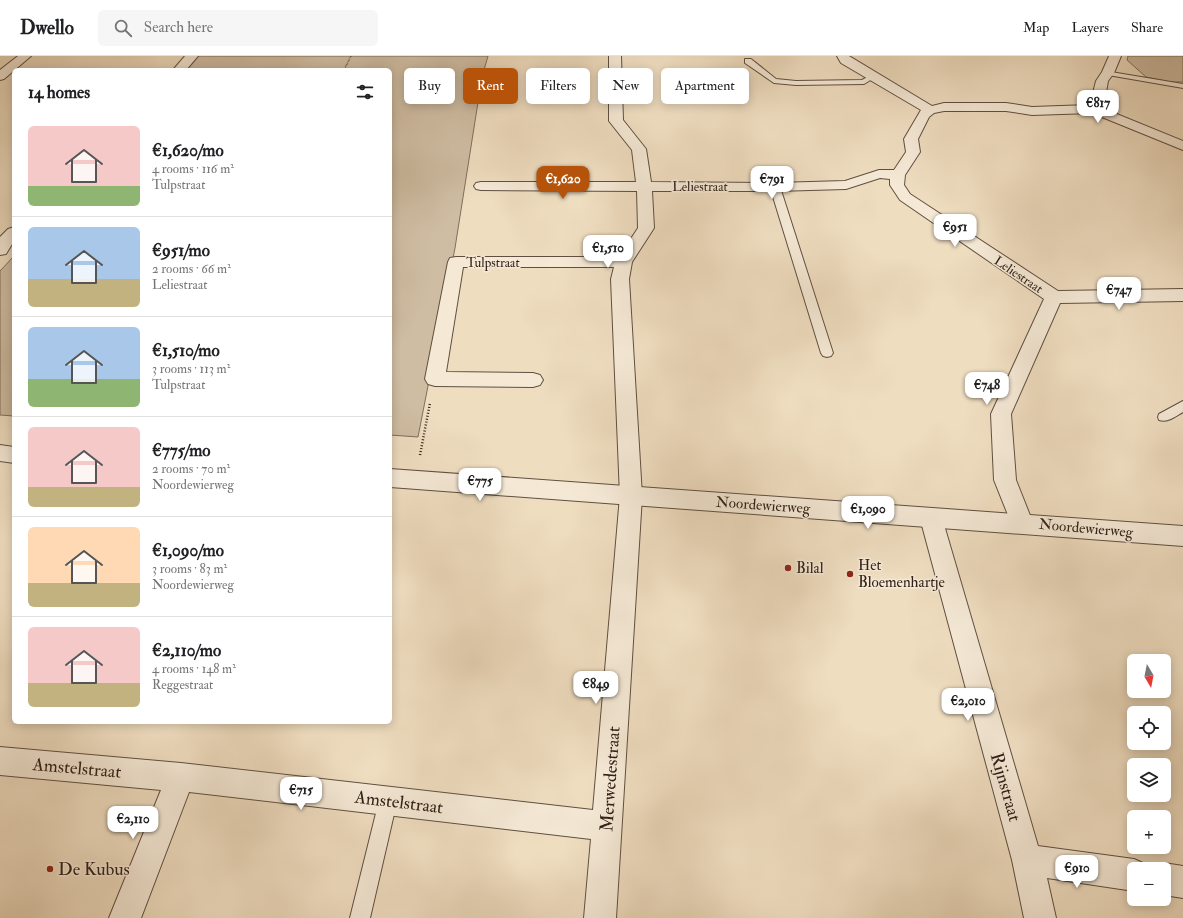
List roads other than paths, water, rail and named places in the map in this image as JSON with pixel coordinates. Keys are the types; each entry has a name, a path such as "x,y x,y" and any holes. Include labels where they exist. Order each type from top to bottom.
{"street":[{"path":"0,76 25,56"},
{"path":"181,68 192,56"},
{"path":"615,56 616,121 639,149 644,186 646,228 624,262 620,279 631,496"},
{"path":"843,56 844,60 930,110"},
{"path":"1094,109 1098,104 1102,81 1108,73 1115,56"},
{"path":"898,175 912,152 911,139 924,115 930,110 944,107 1006,107 1032,111 1094,109 1183,146"},
{"name":"Leliestraat","path":"644,186 775,187 846,184 879,174 898,175 897,185 905,197 1054,297 1183,295"},
{"path":"481,186 644,186"},
{"path":"0,250 5,241 12,234"},
{"name":"Tulpstraat","path":"533,380 435,379 456,262 624,262"},
{"name":"Leliestraat","path":"1022,523 1005,480 1001,414 1054,297"},
{"path":"0,453 12,455"},
{"name":"Noordewierweg","path":"392,478 931,518 1022,523 1183,536"},
{"name":"Merwedestraat","path":"600,918 631,496"},
{"name":"Rijnstraat","path":"931,518 1027,860 1040,918"},
{"name":"Amstelstraat","path":"0,761 181,777 606,826"},
{"path":"125,918 181,777"},
{"path":"1027,860 1127,874"},
{"path":"1171,880 1183,882"}],"lane":[{"path":"748,61 774,80 796,83 864,82 873,76"},
{"path":"1108,73 1183,86"},
{"path":"775,187 827,353"},
{"path":"1164,416 1183,406"},
{"path":"360,918 388,801"}],"place":[{"name":"Bilal","path":"788,568"},
{"name":"Het Bloemenhartje","path":"850,574"},
{"name":"De Kubus","path":"50,869"}]}
